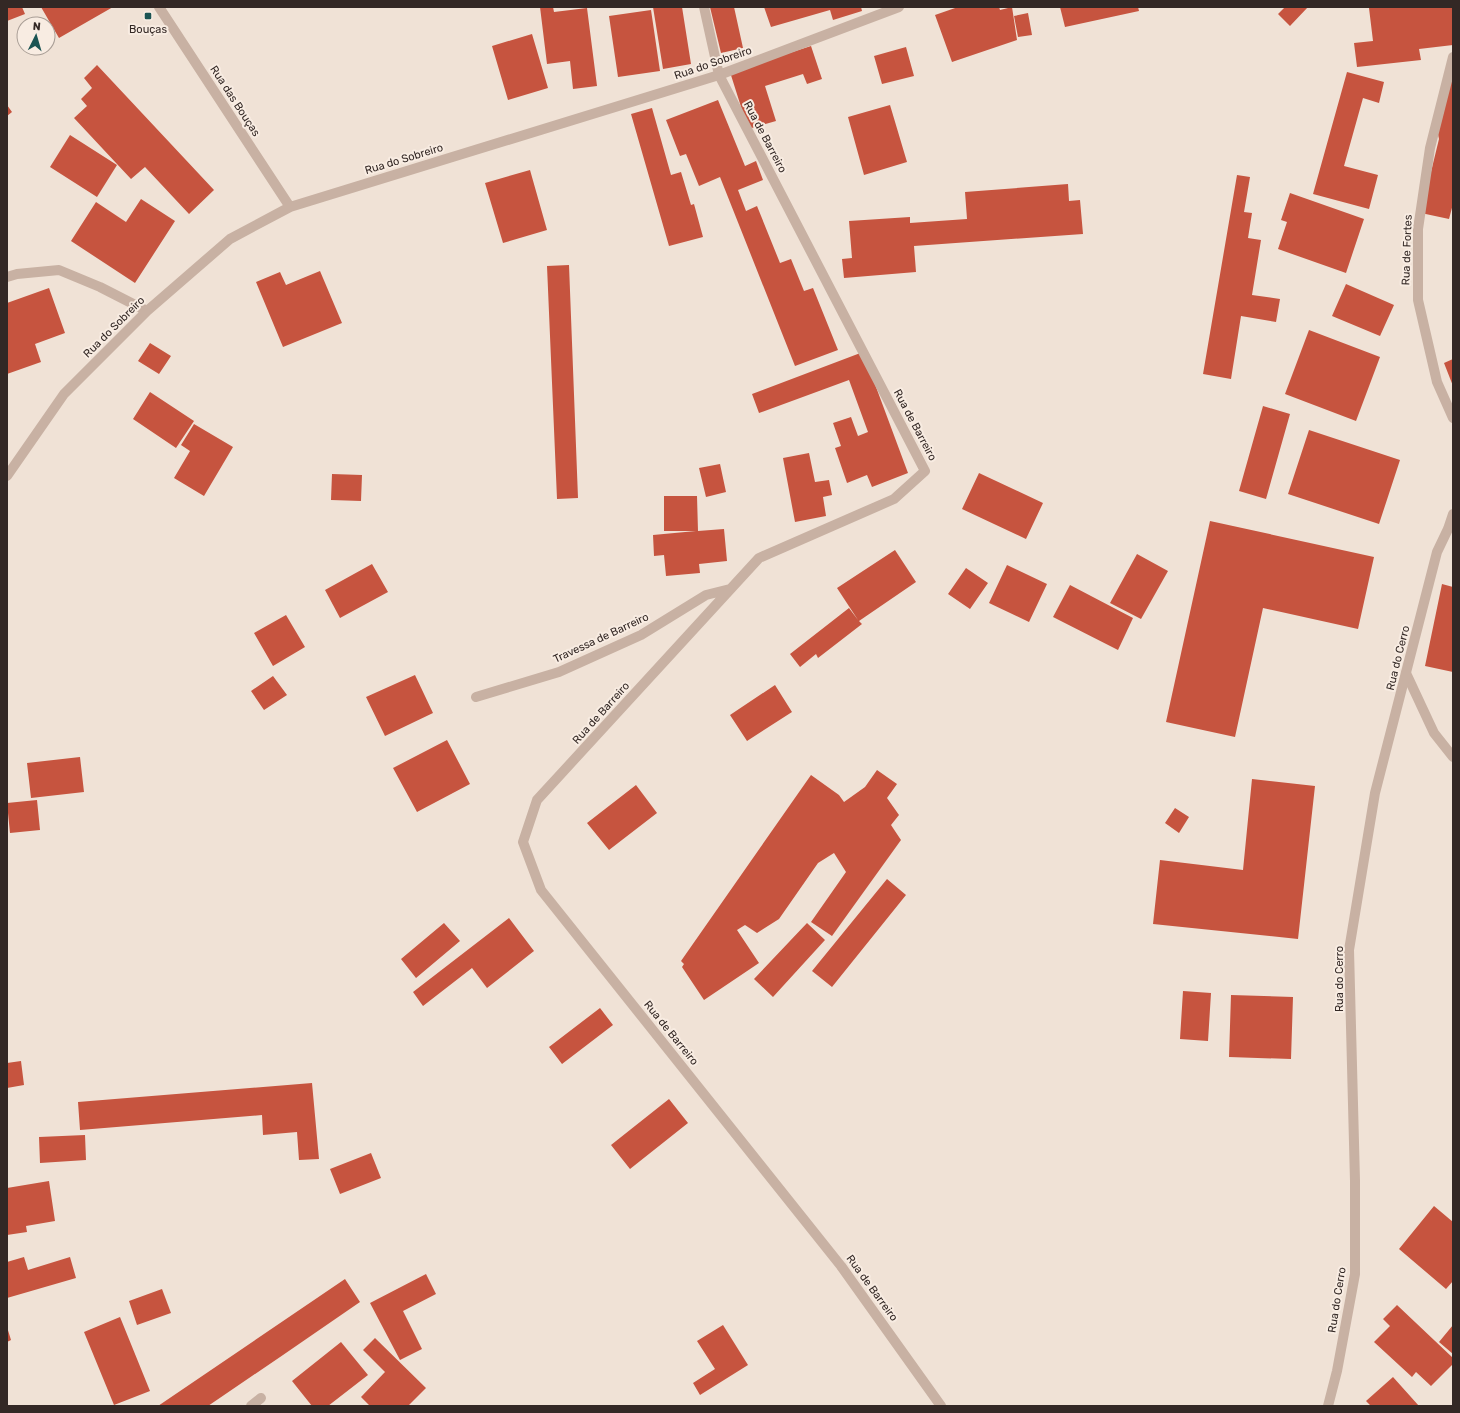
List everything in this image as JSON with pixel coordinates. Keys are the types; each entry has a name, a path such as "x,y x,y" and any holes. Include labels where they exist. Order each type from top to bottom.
{"street":[{"name":"Rua das Bouças","path":"159,7 290,207"},
{"path":"704,7 719,75"},
{"name":"Rua do Sobreiro","path":"7,476 64,394 146,311 230,238 290,207 719,75 899,7"},
{"name":"Rua de Fortes","path":"1453,57 1430,148 1418,229 1418,300 1437,382 1453,418"},
{"name":"Rua de Barreiro","path":"719,75 925,471 894,499 759,558 537,800 523,842 541,890 842,1266 941,1406"},
{"path":"7,277 17,274 59,270 100,287 146,311"},
{"name":"Rua do Cerro","path":"1328,1406 1337,1371 1355,1274 1355,1173 1350,950 1375,793 1437,552 1451,531 1453,514"},
{"name":"Travessa de Barreiro","path":"476,697 559,672 641,635 706,595 730,589"},
{"path":"1406,673 1434,733 1453,757"},
{"path":"251,1406 261,1398"}],"building":[{"path":"7,7 22,7 25,14 16,16 16,18 7,21"},
{"path":"41,7 113,7 59,38 56,33 56,16 46,16"},
{"path":"540,7 553,7 554,12 587,8 597,86 573,89 570,61 547,64"},
{"path":"653,7 682,7 691,64 663,69"},
{"path":"710,7 734,7 743,48 721,53"},
{"path":"764,7 861,7 862,11 833,20 830,10 771,27"},
{"path":"958,7 999,7 1000,10 1012,7 1017,40 952,62 935,15"},
{"path":"1060,7 1138,7 1139,11 1065,27"},
{"path":"1285,7 1308,7 1290,26 1278,14"},
{"path":"1453,7 1453,45 1419,49 1421,60 1357,67 1354,43 1373,41 1369,8"},
{"path":"651,10 660,71 618,77 609,16"},
{"path":"1028,13 1032,35 1018,37 1014,16"},
{"path":"532,34 548,88 508,100 492,46"},
{"path":"811,46 822,79 807,84 803,74 765,86 776,121 748,129 730,72"},
{"path":"906,47 914,76 882,84 874,56"},
{"path":"1453,57 1453,204 1449,219 1421,213 1439,139 1435,120"},
{"path":"97,65 214,190 189,214 145,167 131,179 74,118 87,106 81,99 92,88 84,78"},
{"path":"1347,72 1384,82 1379,103 1363,98 1344,166 1378,175 1369,209 1313,194"},
{"path":"718,100 745,166 756,161 763,180 738,190 746,211 757,206 780,263 791,259 804,291 813,288 838,350 795,366 720,177 699,186 686,154 680,156 666,120"},
{"path":"7,105 12,112 7,116"},
{"path":"890,105 907,162 864,175 848,117"},
{"path":"652,108 671,175 681,172 691,205 694,204 703,237 669,246 631,114"},
{"path":"70,135 117,165 97,197 50,167"},
{"path":"530,170 547,230 503,243 485,183"},
{"path":"1237,175 1250,177 1244,212 1252,213 1248,238 1261,240 1252,295 1280,299 1276,322 1241,316 1231,379 1203,374"},
{"path":"1068,184 1069,201 1080,200 1083,234 914,246 916,272 844,278 842,259 852,258 849,221 910,217 910,223 967,219 965,192"},
{"path":"1290,193 1364,219 1346,273 1278,249 1287,222 1281,220"},
{"path":"141,199 175,221 135,283 71,241 96,202 126,222"},
{"path":"569,265 578,498 557,499 547,266"},
{"path":"320,271 342,323 283,347 256,282 280,272 286,285"},
{"path":"1346,284 1394,305 1380,336 1332,316"},
{"path":"49,288 65,333 35,344 41,362 7,374 7,303"},
{"path":"1309,330 1380,357 1356,421 1285,394"},
{"path":"150,343 171,356 159,374 138,361"},
{"path":"863,352 908,473 872,487 867,475 847,483 835,448 841,446 833,423 851,417 858,436 868,432 849,380 759,413 752,394"},
{"path":"1453,359 1453,386 1444,363"},
{"path":"150,392 194,421 176,448 133,419"},
{"path":"1263,406 1290,414 1266,499 1239,491"},
{"path":"194,424 233,447 204,496 174,478 190,451 181,445"},
{"path":"1309,430 1400,460 1379,524 1288,494"},
{"path":"809,453 815,482 829,480 832,495 823,497 826,516 795,522 783,458"},
{"path":"720,464 726,492 706,497 699,468"},
{"path":"979,473 1043,503 1026,539 962,509"},
{"path":"332,474 362,475 361,501 331,500"},
{"path":"664,496 697,496 698,531 724,529 727,561 699,564 700,573 666,576 664,555 654,556 653,535 696,531 664,531"},
{"path":"1210,521 1374,557 1358,629 1263,608 1235,737 1166,722"},
{"path":"895,550 916,582 859,621 862,624 818,658 816,654 800,667 790,654 849,608 858,620 837,588"},
{"path":"1137,554 1168,571 1141,619 1110,603"},
{"path":"372,564 388,592 340,618 325,590"},
{"path":"1007,565 1047,584 1029,622 989,603"},
{"path":"966,568 988,583 970,609 948,594"},
{"path":"1442,584 1453,587 1453,672 1425,666"},
{"path":"1070,585 1133,618 1118,650 1053,617"},
{"path":"286,615 305,647 273,666 254,633"},
{"path":"415,675 433,713 385,736 366,697"},
{"path":"273,676 287,695 264,710 251,691"},
{"path":"775,685 792,712 747,741 730,715"},
{"path":"447,740 470,784 417,812 393,768"},
{"path":"80,757 84,792 31,798 27,763"},
{"path":"877,770 897,784 887,798 899,815 891,825 901,840 832,936 811,922 846,872 834,853 818,863 779,919 757,933 745,925 737,930 759,963 704,1000 682,967 684,964 681,961 811,775 839,795 844,802 865,787"},
{"path":"1252,779 1315,786 1298,939 1153,924 1160,860 1243,870"},
{"path":"636,785 657,813 609,850 587,823"},
{"path":"37,800 40,830 10,833 7,803"},
{"path":"1175,808 1189,817 1179,833 1165,823"},
{"path":"887,879 906,895 832,987 812,971"},
{"path":"509,918 534,951 487,988 472,968 423,1006 413,992"},
{"path":"444,923 460,941 416,978 401,959"},
{"path":"807,923 825,940 773,997 754,979"},
{"path":"1183,991 1211,993 1208,1041 1180,1039"},
{"path":"1231,995 1293,997 1291,1059 1229,1057"},
{"path":"600,1008 613,1025 562,1064 549,1047"},
{"path":"21,1061 24,1085 7,1088 7,1063"},
{"path":"312,1083 319,1159 299,1160 297,1132 263,1135 262,1115 80,1130 78,1102"},
{"path":"669,1099 688,1123 630,1169 611,1145"},
{"path":"85,1135 86,1160 40,1163 39,1137"},
{"path":"371,1153 381,1178 340,1194 330,1169"},
{"path":"49,1181 55,1221 26,1226 27,1232 7,1235 7,1188"},
{"path":"1434,1206 1453,1222 1453,1281 1446,1289 1399,1249"},
{"path":"24,1257 28,1270 70,1257 76,1278 7,1298 7,1262"},
{"path":"426,1274 436,1294 403,1311 422,1349 400,1360 370,1303"},
{"path":"345,1279 360,1302 208,1406 158,1406"},
{"path":"162,1289 171,1313 137,1325 129,1301"},
{"path":"1397,1305 1453,1358 1453,1364 1431,1386 1416,1372 1412,1377 1374,1342 1390,1326 1383,1319"},
{"path":"120,1317 150,1391 114,1405 84,1332"},
{"path":"723,1325 748,1365 700,1395 693,1383 715,1369 697,1341"},
{"path":"1453,1325 1453,1354 1439,1342"},
{"path":"7,1327 11,1340 7,1342"},
{"path":"375,1338 426,1388 408,1406 370,1406 361,1397 385,1372 363,1350"},
{"path":"341,1342 368,1375 328,1406 312,1406 292,1381"},
{"path":"1393,1377 1419,1406 1371,1406 1366,1401"}],"place":[{"name":"Bouças","path":"148,16"}]}
